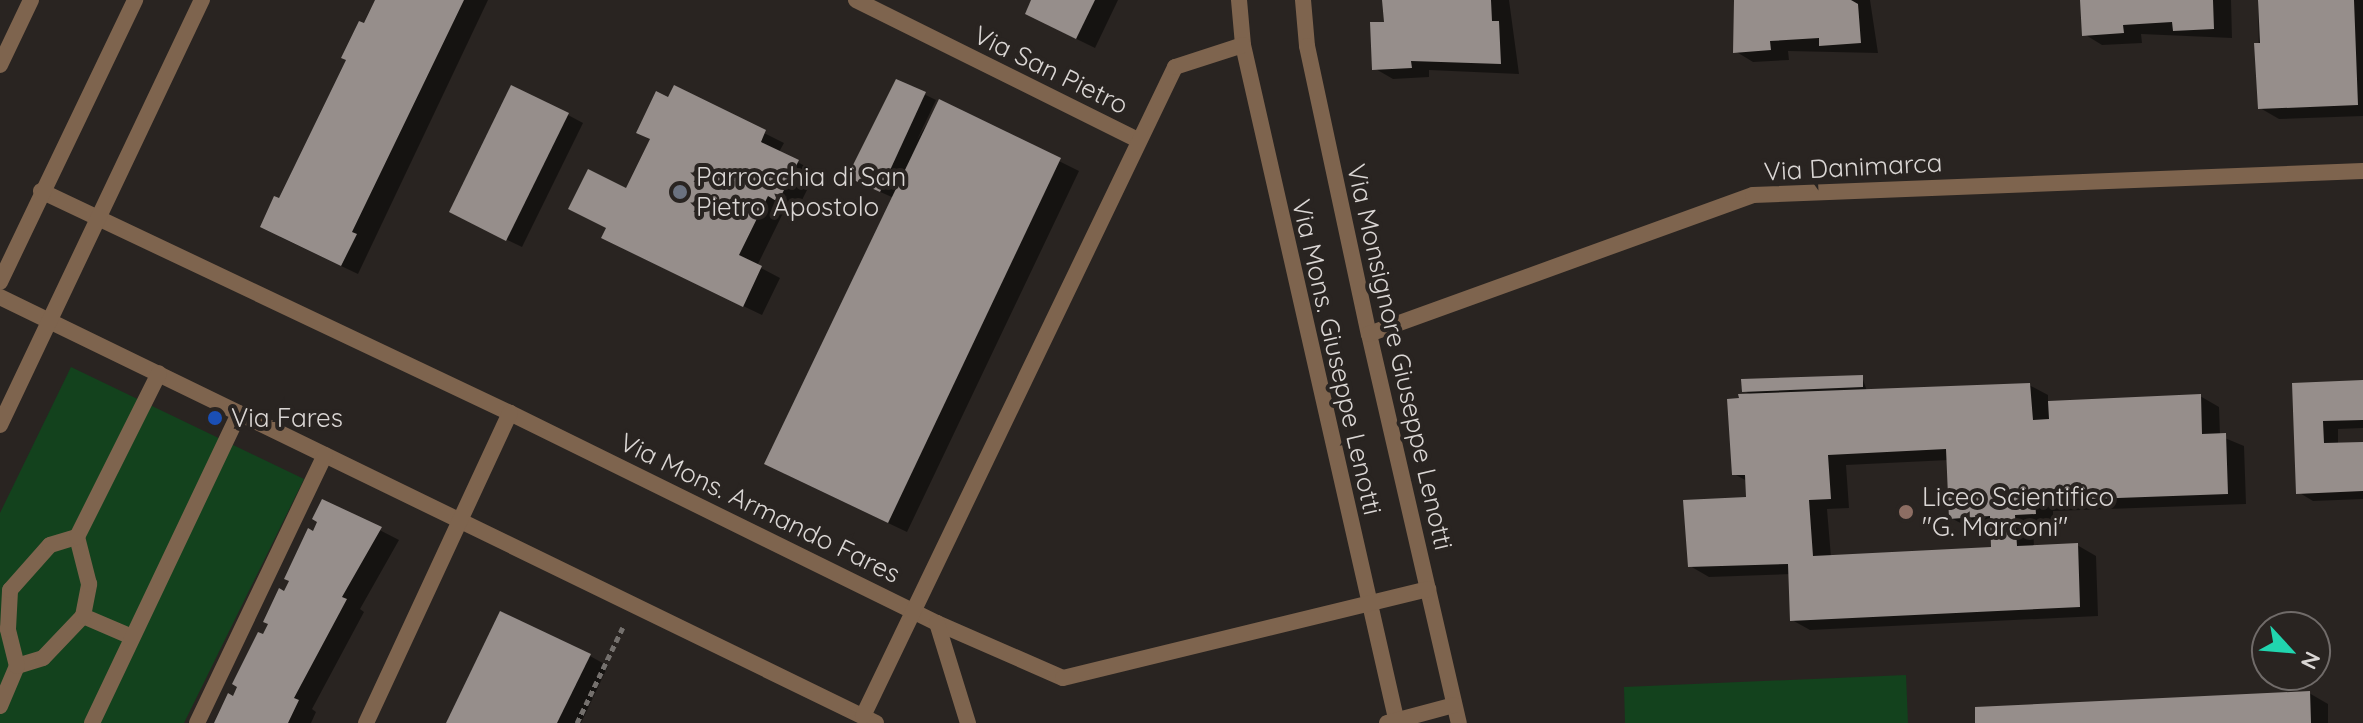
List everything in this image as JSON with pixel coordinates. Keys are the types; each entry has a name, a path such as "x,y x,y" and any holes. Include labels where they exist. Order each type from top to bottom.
{"street":[{"path":"0,65 31,0"},
{"path":"0,282 135,0"},
{"path":"0,425 202,0"},
{"name":"Via San Pietro","path":"856,0 1138,140"},
{"name":"Via Mons. Giuseppe Lenotti","path":"1239,0 1243,45 1393,722"},
{"name":"Via Monsignore Giuseppe Lenotti","path":"1303,0 1307,46 1369,334 1459,723"},
{"path":"0,297 870,720 915,611 1175,67 1243,45"},
{"name":"Via Danimarca","path":"1369,334 1753,195 2363,171"},
{"name":"Via Mons. Armando Fares","path":"41,191 510,413 937,623 1063,678 1428,589"},
{"path":"17,666 43,658 83,616 89,584 77,537 159,373"},
{"path":"92,723 239,413"},
{"path":"366,723 510,413"},
{"path":"197,723 325,455"},
{"path":"0,706 17,666 8,629 5,588 50,545 77,537"},
{"path":"83,616 132,637"},
{"path":"937,623 968,723"},
{"path":"1393,722 1454,705"}],"path":[{"path":"577,723 634,604"}],"green space":[{"path":"71,367 304,479 184,723 0,723 0,513"},
{"path":"1906,675 1908,723 1625,723 1624,687"}],"building":[{"path":"375,0 464,0 352,232 357,234 341,266 260,227 274,196 279,198 346,60 341,58 359,21 364,23"},
{"path":"1031,0 1095,0 1076,39 1025,14"},
{"path":"1382,0 1491,0 1492,21 1499,21 1501,64 1411,61 1412,68 1372,70 1370,22 1384,22"},
{"path":"1734,0 1851,0 1858,4 1861,43 1819,46 1819,38 1770,41 1771,50 1733,53"},
{"path":"2080,0 2213,0 2214,29 2173,31 2172,22 2123,25 2124,33 2082,36"},
{"path":"2258,0 2354,0 2358,105 2258,109 2254,43 2260,43"},
{"path":"896,79 926,92 880,192 847,177"},
{"path":"511,85 569,113 506,241 449,212"},
{"name":"Parrocchia di San Pietro Apostolo","path":"674,85 766,130 761,142 799,160 778,202 768,196 739,255 762,266 743,307 601,238 606,228 568,209 588,169 626,188 650,139 636,133 656,91 668,97"},
{"path":"939,99 1061,158 888,523 764,464"},
{"path":"1863,375 1863,387 1742,392 1741,379"},
{"path":"2363,380 2363,420 2323,421 2324,443 2363,442 2363,491 2296,494 2292,383"},
{"path":"2030,383 2033,420 2049,419 2048,401 2201,394 2202,434 2226,433 2228,494 2035,501 2036,514 2015,515 2017,546 2078,543 2080,607 1790,621 1788,564 1688,567 1683,500 1746,497 1745,475 1732,475 1727,399 1739,398 1738,394","holes":["1946,449 1949,519 1990,516 1991,547 1813,556 1809,500 1831,499 1828,455"]},
{"path":"322,499 382,527 342,597 347,599 294,698 299,700 288,723 214,723 228,693 233,696 237,687 232,684 258,632 263,634 268,624 263,622 279,588 284,591 289,581 284,579 308,528 313,531 317,522 312,519"},
{"path":"500,611 591,654 557,723 446,723"},
{"path":"2310,691 2311,723 1975,723 1975,707"}],"place":[{"name":"Parrocchia di San Pietro Apostolo","path":"680,192"},
{"name":"Via Fares","path":"215,418"},
{"name":"Liceo Scientifico \"G. Marconi\"","path":"1906,512"}]}
